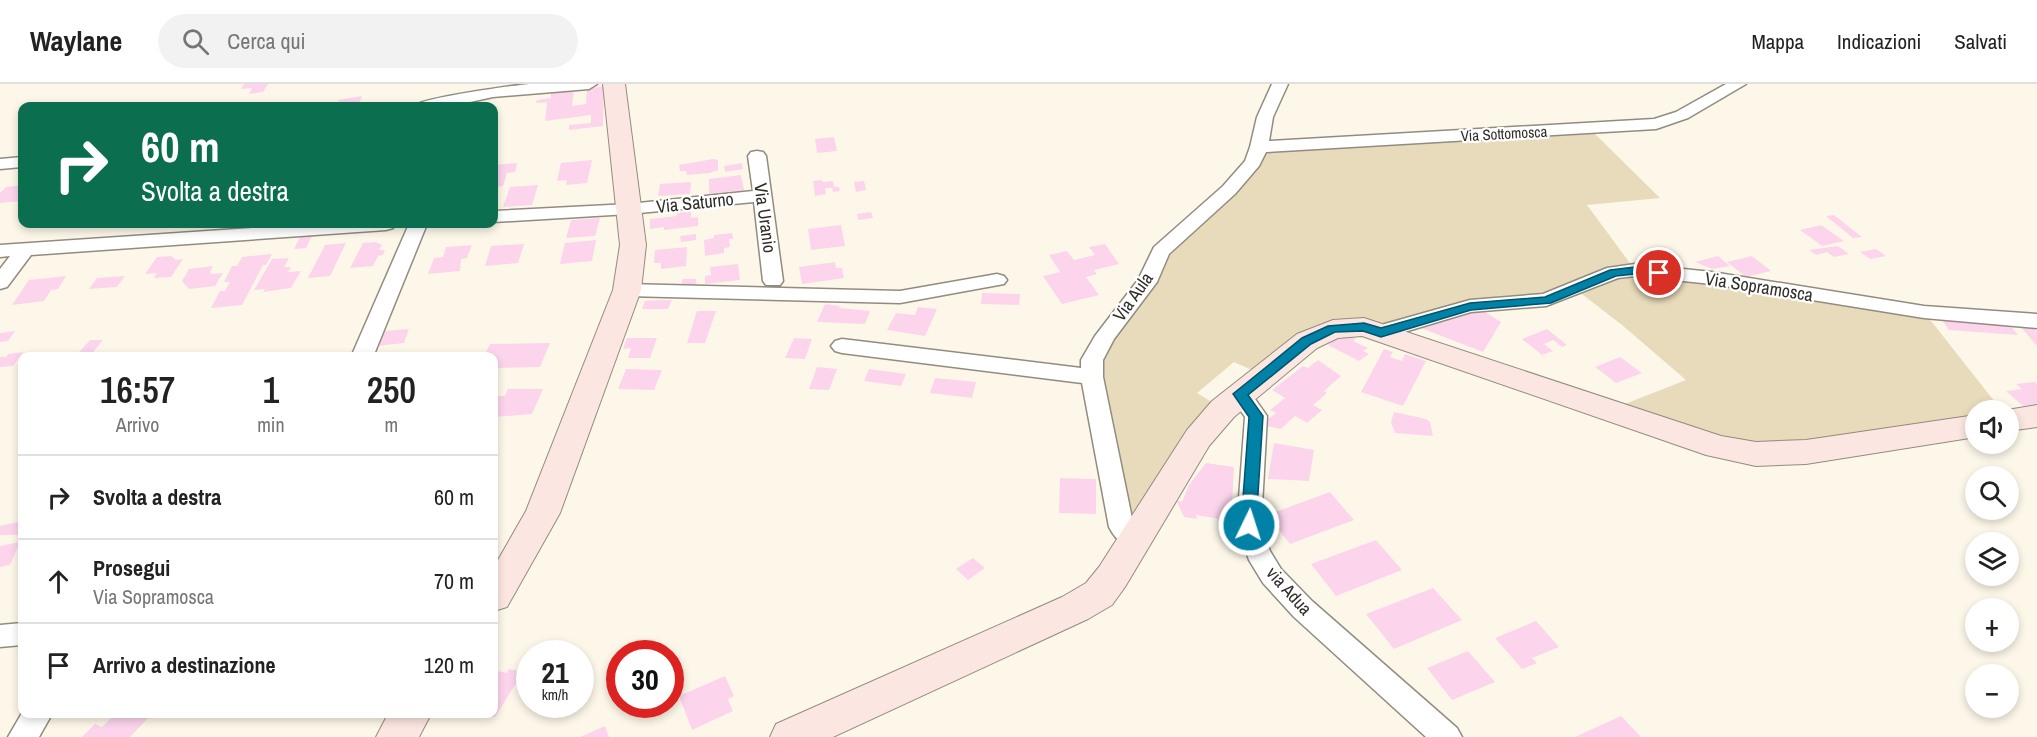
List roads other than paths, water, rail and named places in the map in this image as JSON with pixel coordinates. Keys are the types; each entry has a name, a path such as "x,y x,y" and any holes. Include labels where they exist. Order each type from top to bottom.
{"main road":[{"path":"498,590 543,513 627,290 633,245 615,84"},
{"path":"790,737 1075,608 1099,594 1136,540 1198,438 1223,409 1307,341 1333,328 1364,327 1718,447 1756,454 1806,452 1965,428"},
{"path":"2019,418 2037,416"},
{"path":"396,737 408,718"}],"street":[{"path":"444,102 503,91 589,84"},
{"name":"Via Aula","path":"1136,540 1121,527 1092,377 1092,360 1105,336 1147,282 1161,251 1229,190 1253,162 1259,147 1265,117 1280,84"},
{"name":"Via Sottomosca","path":"1259,147 1656,124 1682,115 1738,84"},
{"name":"Via Uranio","path":"757,156 773,281"},
{"name":"Via Saturno","path":"498,217 629,209 762,196"},
{"path":"0,251 328,228"},
{"path":"364,352 416,228"},
{"path":"0,283 25,249"},
{"name":"Via Sopramosca","path":"1381,333 1470,306 1546,300 1614,272 1635,270 1712,278 1924,312 2037,321"},
{"path":"627,290 900,297 997,280"},
{"path":"842,346 1092,377"},
{"name":"via Adua","path":"1240,394 1256,416 1249,525 1258,553 1272,576 1303,609 1447,737"},
{"path":"0,636 18,634"},
{"path":"23,737 35,718"}]}
